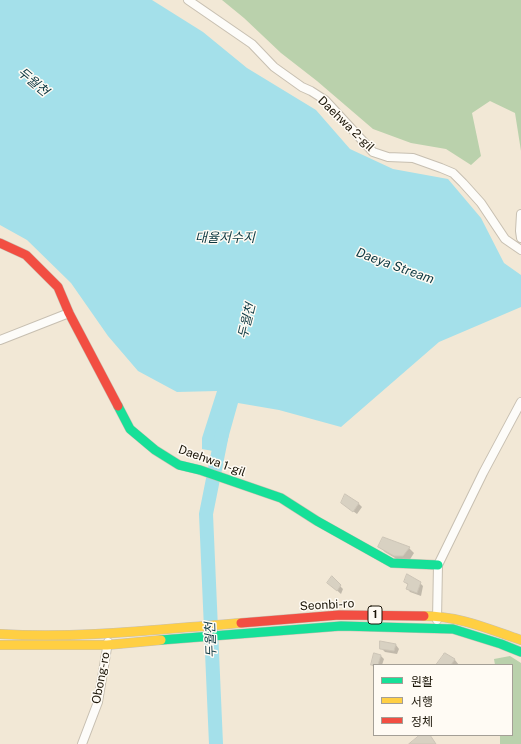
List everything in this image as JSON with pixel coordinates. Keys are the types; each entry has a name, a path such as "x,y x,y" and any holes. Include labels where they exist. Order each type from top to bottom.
{"main road":[{"name":"Daehwa 1-gil","path":"0,242 26,255 58,287 69,313 130,429 154,450 179,465 200,470 281,498 316,521 392,563 438,565"},
{"name":"Seonbi-ro","path":"109,633 339,615 438,616 459,619 521,640"},
{"name":"Seonbi-ro","path":"107,645 227,634 341,626 453,629 521,652"},
{"name":"1","path":"0,634 51,636 109,633"},
{"name":"1","path":"0,645 107,645"}],"street":[{"name":"Daehwa 2-gil","path":"188,0 252,44 274,67 302,87 325,100 373,152 388,157 413,158 453,173 481,203 505,239 521,250"},
{"path":"521,214 521,238"},
{"path":"0,340 69,313"},
{"path":"436,628 438,616 438,565 483,473 521,402"},
{"name":"Obong-ro","path":"82,744 98,702 109,633"}],"green space":[{"path":"222,0 521,0 521,151 515,113 490,101 472,113 481,156 471,165 446,149 411,143 373,129 317,81 281,53 244,18"},
{"path":"510,656 521,663 521,744 500,744 500,736 513,736 513,664 495,664 494,659"}],"water":[{"name":"대율저수지","path":"0,0 152,0 203,32 247,68 316,110 350,149 393,169 448,179 481,218 504,263 521,275 521,307 439,342 341,427 279,410 238,403 224,453 202,449 202,438 217,391 177,392 138,371 108,336 71,283 27,240 0,225"}],"building":[{"path":"345,494 359,503 353,512 341,503"},
{"path":"383,537 410,547 403,556 394,556 378,547"},
{"path":"407,574 421,582 417,593 406,589 408,584 404,582"},
{"path":"332,576 341,585 337,591 327,583"},
{"path":"380,641 396,644 394,651 380,649"},
{"path":"374,653 381,655 378,664 371,665"},
{"path":"445,653 455,659 452,664 437,664"},
{"path":"419,736 431,736 436,744 409,744"}],"waterway":[{"name":"두월천","path":"216,744 206,514 222,434"}],"traffic: fast":[{"path":"118,406 130,429 155,450 179,465 200,470 281,498 317,521 392,563 438,565"},
{"path":"161,640 341,626 453,629 521,652"}],"traffic: slow":[{"path":"424,616 450,618 521,640"},
{"path":"0,634 90,634 241,623"},
{"path":"0,645 107,645 161,640"}],"traffic: jam":[{"path":"0,243 26,255 58,287 69,313 118,406"},
{"path":"241,623 339,615 424,616"}],"water label":[{"name":"Daeya Stream","path":"395,266"}]}
